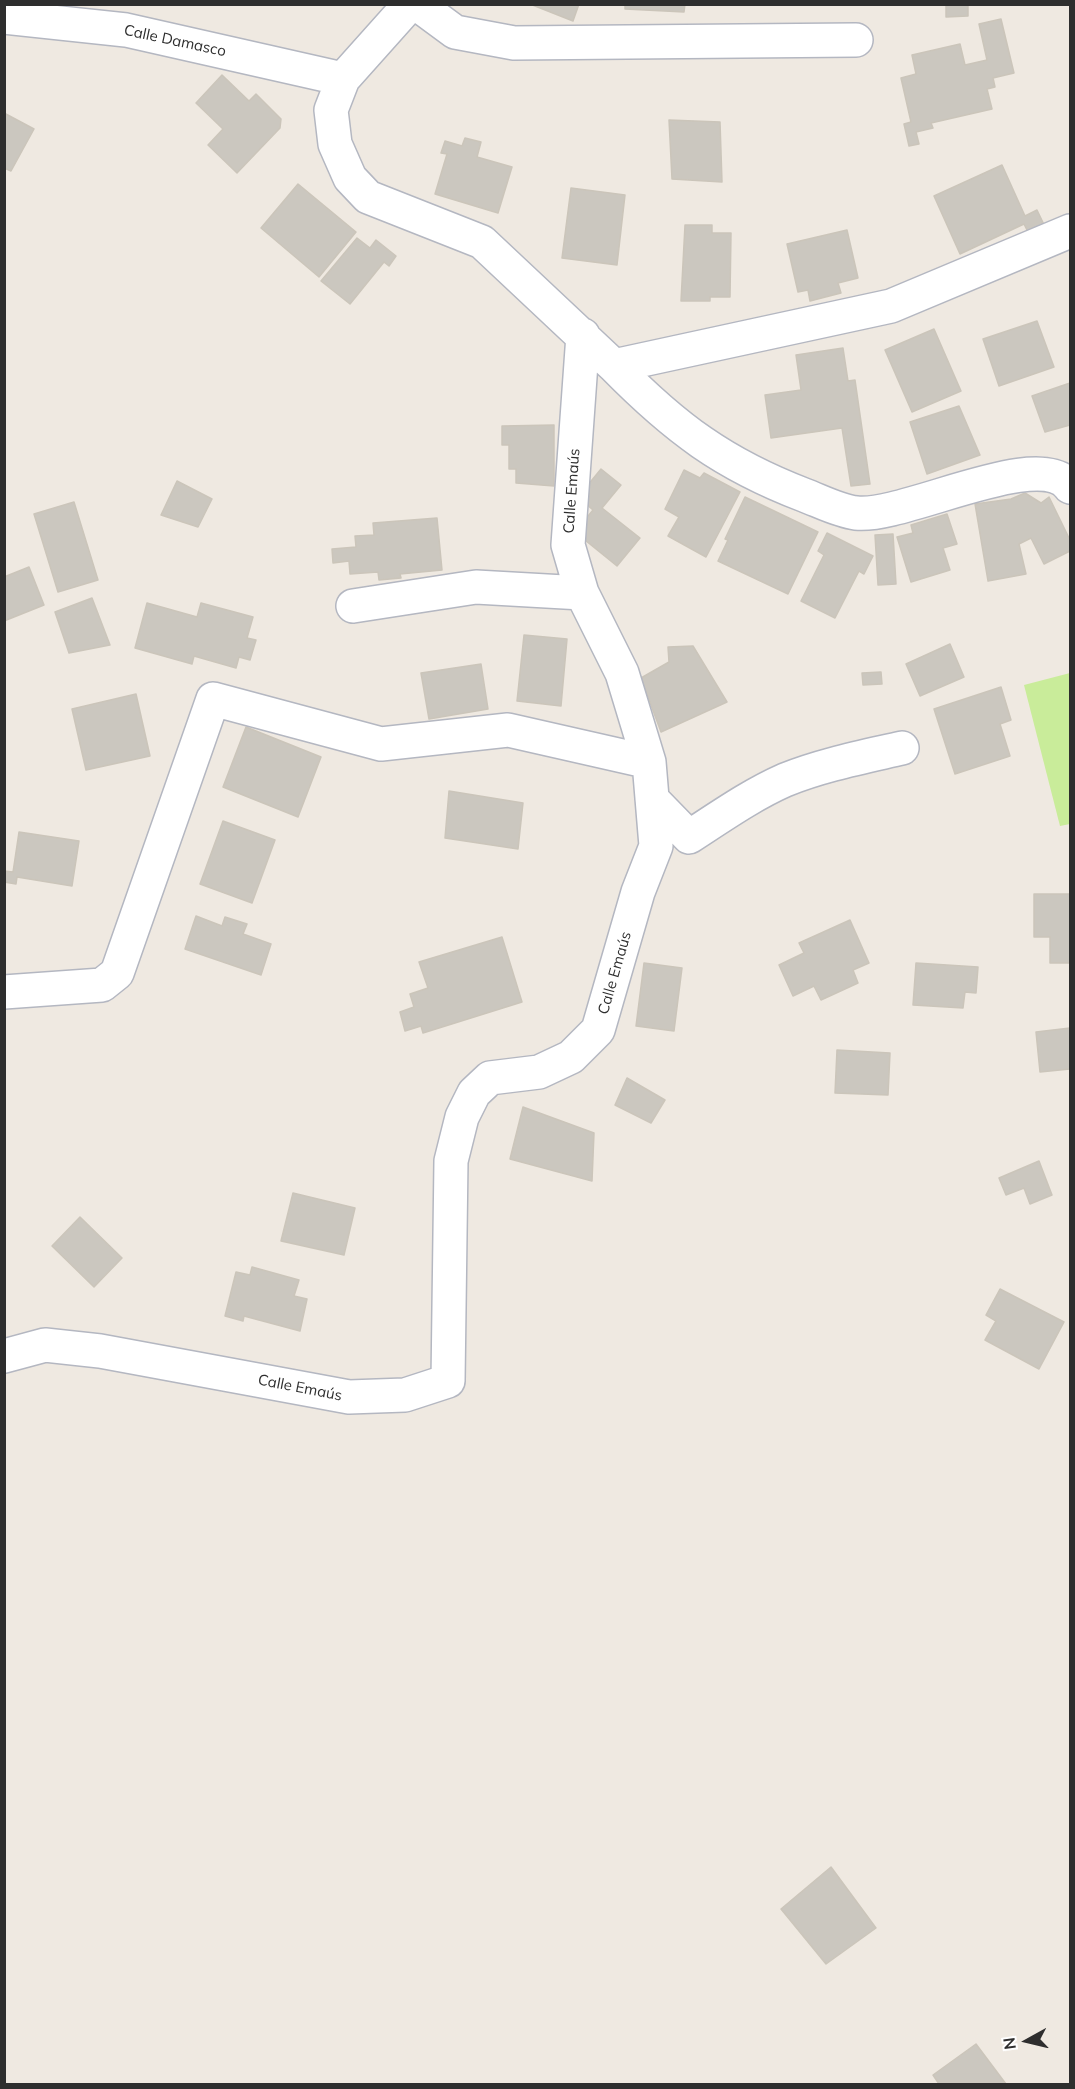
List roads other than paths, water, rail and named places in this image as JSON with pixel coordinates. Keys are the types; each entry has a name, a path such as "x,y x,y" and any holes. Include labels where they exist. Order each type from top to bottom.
{"street":[{"path":"410,4 342,79 331,110 334,144 350,177 368,197 482,242 584,335 649,402 702,445 760,478 857,513 894,508 1011,475 1045,473 1068,483 1071,487"},
{"path":"417,4 455,32 514,43 856,40"},
{"name":"Calle Damasco","path":"4,17 126,30 342,79"},
{"path":"614,366 891,306 1071,231"},
{"name":"Calle Emaús","path":"4,1356 45,1345 100,1351 349,1397 405,1395 448,1381 451,1161 462,1117 474,1093 490,1078 539,1072 571,1057 598,1030 638,892 656,846 649,762 622,673 582,593 568,545 584,335"},
{"path":"353,606 476,587 582,593"},
{"path":"4,992 102,986 117,973 213,699 381,744 508,730 649,762"},
{"path":"652,798 689,837 737,806 785,780 831,765 902,748"}]}
